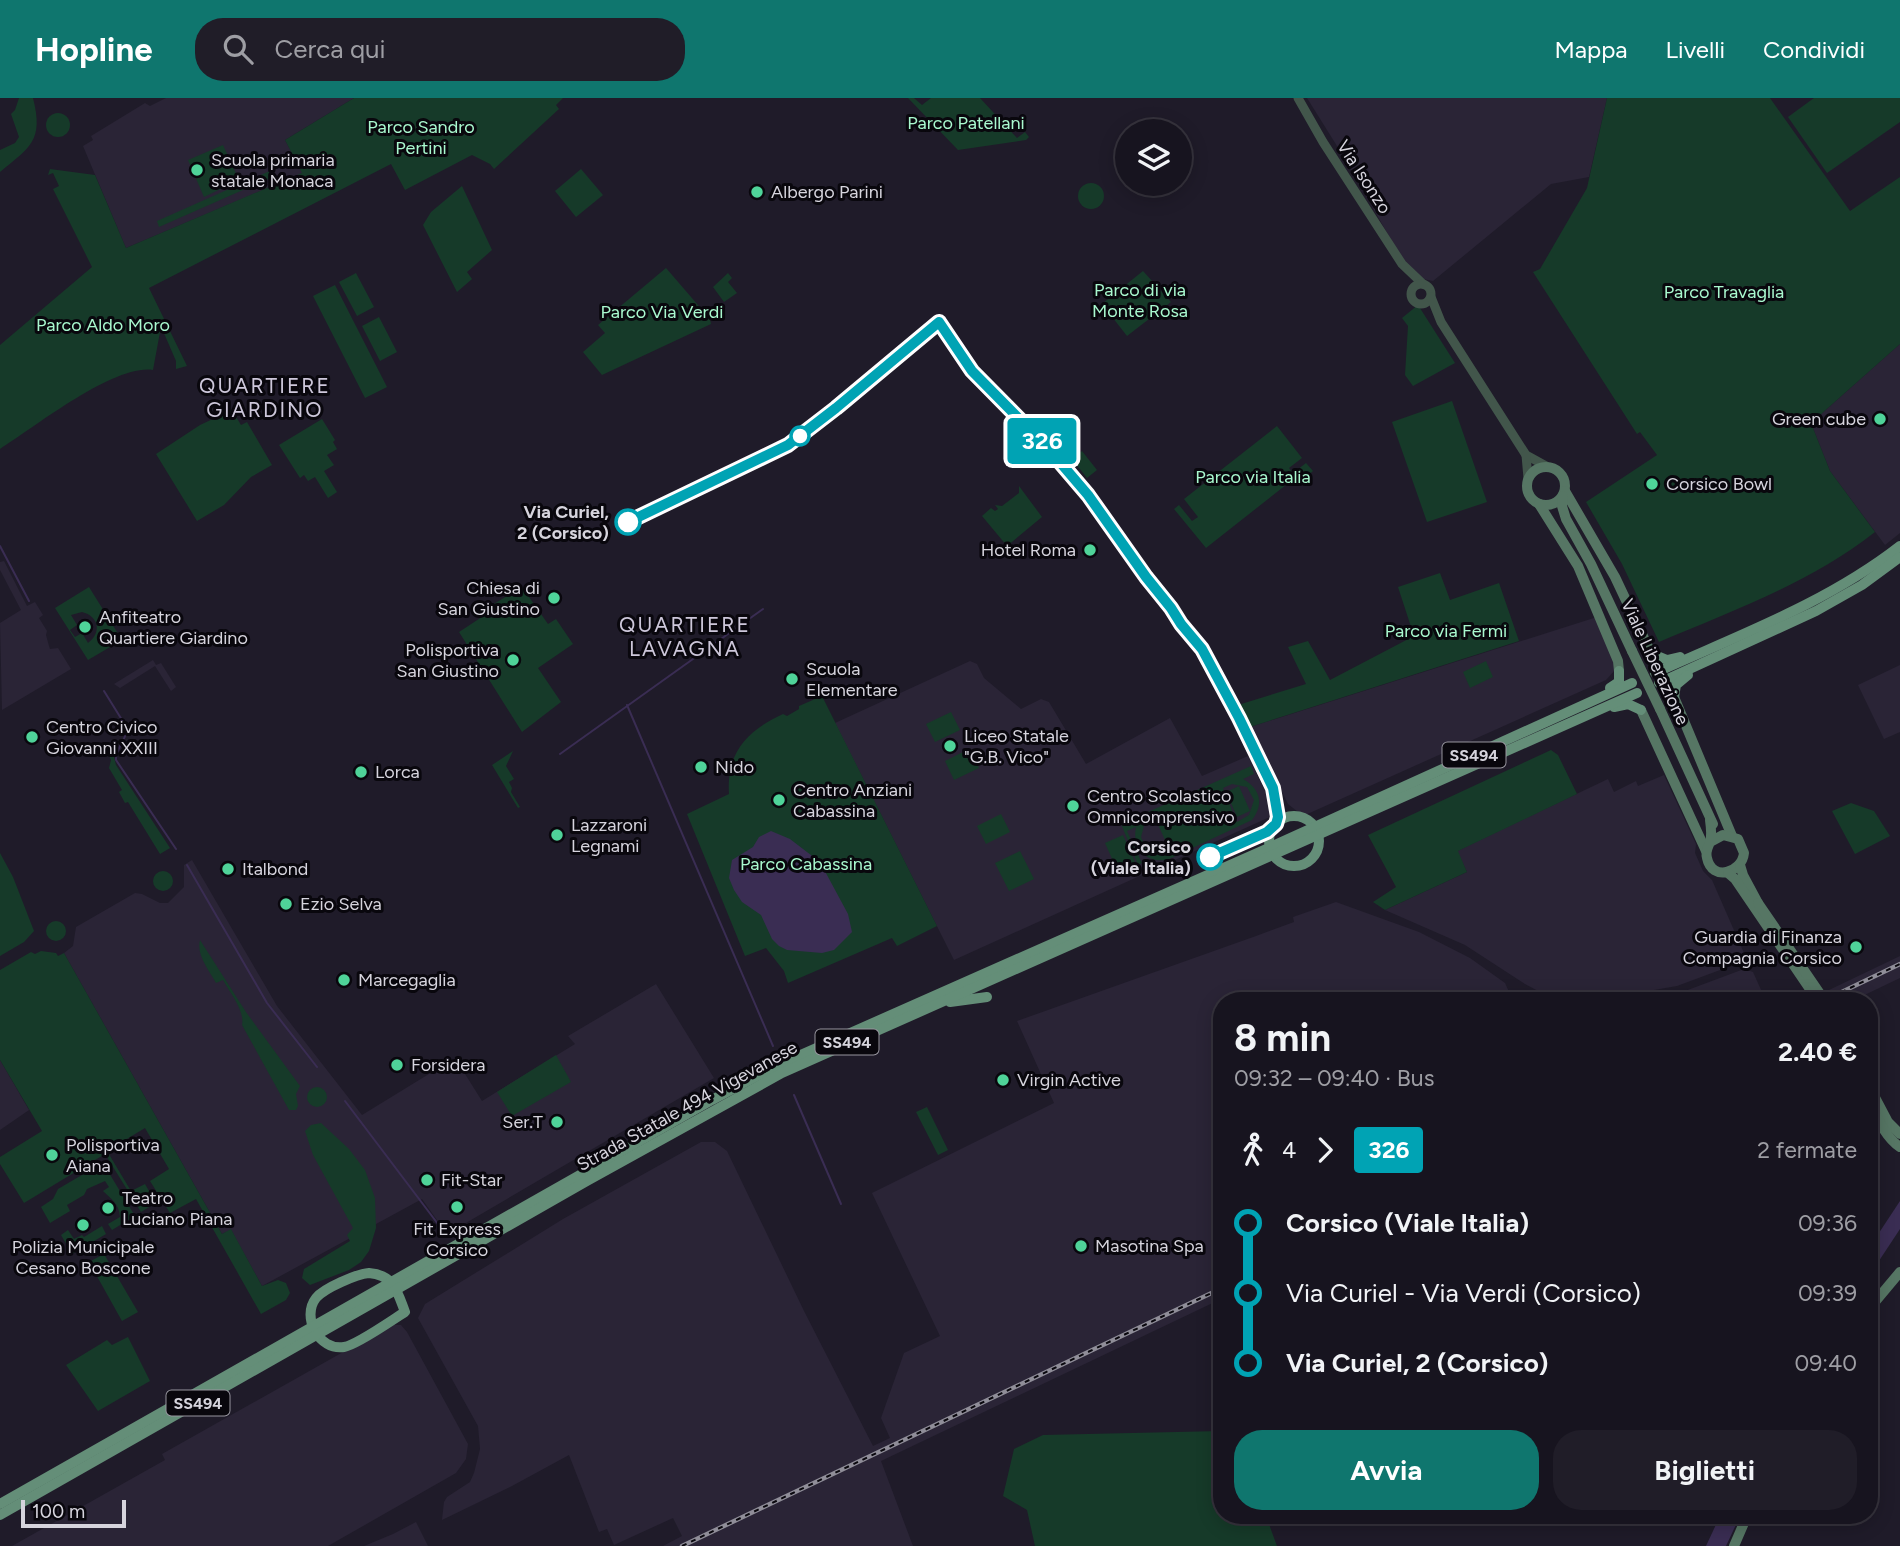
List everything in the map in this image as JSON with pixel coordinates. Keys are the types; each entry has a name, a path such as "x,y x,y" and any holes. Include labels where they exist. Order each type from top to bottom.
{"main road":[{"path":"1546,466 1555,468 1563,475 1566,484 1564,494 1557,502 1543,504 1532,499 1527,491 1528,478 1537,468 1546,466"},
{"name":"Viale Liberazione","path":"1564,494 1562,506 1566,519 1591,564 1710,820 1743,847 1744,858 1740,865 1755,904 1812,992"},
{"name":"Viale Liberazione","path":"1564,494 1615,577 1649,649 1655,655"},
{"name":"Viale Liberazione","path":"1543,504 1566,519"},
{"name":"Viale Liberazione","path":"1543,504 1578,566 1618,661 1619,671"},
{"path":"1543,734 1623,704 1633,705 1641,710 1708,846 1728,835 1674,697 1674,688 1681,679 1835,591 1900,546"},
{"path":"1657,678 1839,598 1900,557"},
{"path":"1655,655 1667,660 1676,659 1779,623"},
{"path":"1522,733 1614,686 1619,682 1619,671"},
{"name":"SS494","path":"1634,688 1543,734 1317,831 1522,733 1634,688"},
{"path":"1299,817 1308,820 1317,831 1320,845 1317,853 1303,865 1287,866 1271,851 1272,829 1281,820 1299,817"},
{"name":"Viale Liberazione","path":"1710,820 1707,860 1718,871 1728,873 1735,879 1819,992"},
{"name":"Strada Statale 494 Vigevanese","path":"395,1286 712,1100 778,1065 1317,831"},
{"name":"Strada Statale 494 Vigevanese","path":"395,1286 757,1085 1271,851"},
{"path":"1728,873 1740,865"},
{"path":"875,1030 900,1024 949,1003 987,997"},
{"path":"1878,1109 1900,1134"},
{"path":"1878,1117 1893,1142 1900,1147"},
{"path":"1878,1298 1900,1272"},
{"path":"358,1274 380,1274 395,1286 405,1312 346,1347 326,1344 315,1331 310,1316 317,1296 358,1274"},
{"name":"SS494","path":"0,1504 395,1286"},
{"name":"SS494","path":"0,1515 315,1331"},
{"path":"1734,1546 1744,1524"}],"street":[{"name":"Via Isonzo","path":"1297,101 1402,264 1423,284"},
{"name":"Via Isonzo","path":"1402,264 1411,292"},
{"path":"1441,322 1430,290 1423,284 1414,287 1411,292 1412,300 1431,311 1441,322 1526,455 1528,478"},
{"path":"1420,305 1428,302 1431,297"},
{"path":"1526,455 1546,466"}],"shaded area":[{"name":"Scuola primaria statale Monaca","path":"166,98 354,98 285,140 303,173 126,248 83,146 93,140 91,136 145,103 150,106"},
{"path":"1307,98 1607,98 1589,177 1551,184 1433,281 1423,279 1404,262"},
{"path":"1900,344 1900,533 1885,545 1830,471 1811,423"},
{"path":"4,561 27,606 35,602 43,615 39,618 47,631 50,649 58,648 71,669 2,710 0,623 21,610 0,570 0,562"},
{"path":"1597,617 1615,658 1615,670 1606,680 1303,816 1288,804 1250,727"},
{"path":"153,660 156,665 161,663 176,687 171,691 155,666 120,688 114,684"},
{"name":"Centro Scolastico Omnicomprensivo","path":"970,661 977,664 984,678 1021,709 1041,699 1049,702 1086,764 1170,718 1202,776 1248,756 1267,795 1272,816 954,960 835,723"},
{"path":"1900,665 1900,732 1884,739 1858,685"},
{"path":"1664,775 1696,844 1695,853 1703,871 1712,880 1747,960 1677,986 1654,990 1540,992 1465,945 1385,910 1467,872 1457,851 1608,779 1614,792 1636,781 1638,786"},
{"path":"771,831 790,839 820,862 848,914 852,932 834,950 822,953 787,950 779,946 772,939 761,915 742,902 734,890 729,878 732,860 753,847 759,837"},
{"path":"192,860 277,1006 362,1115 455,1058 482,1101 575,1044 568,1036 656,984 714,1078 447,1234 422,1199 262,1286 231,1230 222,1234 64,953 73,946 76,927 135,893 160,903 168,903 184,887 184,865"},
{"path":"1336,902 1419,932 1470,958 1505,983 1509,992 1213,992 1213,1303 881,1461 913,1546 663,1546 682,1536 673,1518 614,1545 607,1529 599,1532 569,1455 442,1520 447,1497 470,1482 480,1449 478,1426 418,1318 425,1304 563,1219 701,1142 715,1142 727,1151 873,1446 890,1438 881,1418 904,1353 940,1336 872,1193 1054,1103 1017,1021 1294,922 1293,917"},
{"path":"1900,956 1900,978 1871,992 1825,992"},
{"path":"1744,969 1753,972 1762,992 1682,992"},
{"path":"0,1060 29,1110 0,1130"},
{"path":"1900,1201 1900,1229 1878,1262 1878,1234"},
{"path":"391,1325 401,1325 407,1332 468,1444 466,1459 456,1473 328,1546 12,1546 165,1460 162,1454"},
{"path":"416,1522 428,1546 364,1546 393,1534"},
{"path":"1716,1524 1736,1524 1726,1546 1706,1546"}],"green space":[{"path":"19,98 33,98 37,124 35,134 27,149 0,172 0,150 15,143 19,137 11,114"},
{"path":"354,98 563,98 556,105 559,109 494,169 472,155 405,190 391,164 149,288 187,366 176,369 176,361 163,331 160,332 153,370 137,371 97,387 0,449 0,345 92,267 53,189 59,186 53,173 48,175 50,169 95,175 126,248 302,173 285,140"},
{"name":"Parco Patellani","path":"908,98 914,98 922,105 931,98 980,98 1017,138 1025,132 1029,137 1026,140 958,150"},
{"name":"Parco Travaglia","path":"1607,98 1770,98 1850,211 1900,177 1900,344 1811,423 1830,471 1875,532 1798,581 1659,642 1622,564 1586,502 1657,455 1640,432 1637,434 1533,272 1540,269 1587,188"},
{"path":"1814,98 1900,98 1900,122 1827,173 1788,117"},
{"path":"58,113 67,116 70,125 67,134 58,137 49,134 46,125 49,116"},
{"path":"223,145 239,180 204,197 188,160"},
{"path":"581,169 603,195 576,217 555,191"},
{"path":"272,170 275,176 159,227 157,221"},
{"path":"1091,183 1100,187 1104,196 1100,205 1091,209 1082,205 1078,196 1082,187"},
{"path":"462,186 492,250 467,272 472,279 457,292 423,225 431,212"},
{"name":"Parco Via Verdi","path":"666,268 710,319 711,324 602,375 583,352 605,333 598,325"},
{"name":"Parco di via Monte Rosa","path":"1143,271 1171,302 1127,336 1102,304"},
{"path":"356,273 374,307 357,316 339,282"},
{"path":"728,273 732,278 728,282 737,293 724,302 713,287"},
{"path":"335,285 387,387 365,398 313,296"},
{"path":"1418,305 1455,363 1413,386 1405,375 1408,326 1402,318"},
{"path":"379,317 397,352 380,361 362,326"},
{"path":"1452,401 1487,502 1427,522 1392,422"},
{"path":"232,410 241,425 247,422 272,465 251,477 224,505 197,521 156,454 200,425"},
{"path":"322,419 335,440 333,442 337,449 327,455 334,465 324,471 337,492 328,498 315,477 308,481 304,475 300,478 279,445"},
{"name":"Parco via Italia","path":"1277,426 1302,458 1289,468 1293,473 1306,463 1313,471 1300,482 1296,477 1206,548 1174,509 1179,505 1192,521 1198,517 1184,499"},
{"path":"1082,451 1097,470 1087,478 1072,459"},
{"path":"1019,486 1042,517 1007,546 982,516 991,508 995,511 998,509 995,505 1002,506 1019,493"},
{"name":"Parco via Fermi","path":"1440,573 1450,600 1499,583 1519,641 1250,727 1238,705 1306,684 1288,647 1308,641 1330,680 1414,636 1398,587"},
{"path":"89,587 122,640 88,660 55,608","holes":["82,612 88,614 97,625 97,630 88,643 82,633 75,637 70,630 77,625 71,615"]},
{"name":"Polisportiva San Giustino","path":"522,587 548,624 556,619 573,644 538,668 561,702 522,732 459,632 494,609 492,605"},
{"path":"1486,661 1493,677 1470,688 1463,672"},
{"name":"Parco Cabassina","path":"822,696 937,926 897,946 892,938 788,983 784,971 766,948 745,956 687,814 729,794 731,766 736,754 759,727 783,714 787,716 799,709 799,706"},
{"path":"951,712 960,730 935,742 926,724"},
{"path":"113,744 116,749 116,765 170,848 160,854 119,792 122,790 109,768 111,760 106,749"},
{"path":"969,749 979,768 954,780 945,761"},
{"path":"1551,750 1558,755 1577,794 1458,851 1467,872 1385,910 1373,902 1396,887 1368,835"},
{"path":"513,751 506,766 514,779 509,782 511,792 520,807 518,808 492,765"},
{"path":"1251,766 1254,774 1243,779 1254,788 1259,798 1258,809 1252,820 1167,860 1152,859 1141,852 1136,841 1136,827 1127,831 1142,863 1138,865 1121,824","holes":["1232,784 1247,787 1254,800 1249,815 1237,822 1223,788","1155,818 1170,851 1157,855 1147,851 1141,837 1144,826"]},
{"path":"1239,786 1250,811 1237,817 1226,792"},
{"path":"1851,803 1874,811 1890,836 1855,854 1832,811"},
{"path":"1001,814 1010,832 986,844 977,826"},
{"path":"1123,835 1136,864 1118,872 1105,843"},
{"path":"1020,851 1034,879 1009,891 995,863"},
{"path":"0,853 13,877 34,931 24,942 0,956"},
{"path":"163,871 170,874 173,881 170,888 163,891 156,888 153,881 156,874"},
{"path":"56,921 63,924 66,931 63,938 56,941 49,938 46,931 49,924"},
{"path":"200,940 246,1012 300,1086 296,1094 296,1110 289,1110 242,1025 239,1008 223,980 216,983 207,968 201,957"},
{"path":"41,951 56,953 58,956 64,953 222,1234 231,1229 262,1286 278,1280 286,1283 290,1293 286,1300 261,1314 196,1199 170,1213 150,1181 169,1169 145,1128 107,1151 131,1191 145,1184 156,1203 141,1212 105,1154 24,1203 0,1164 0,1157 42,1131 0,1060 0,970 31,952 35,954"},
{"path":"556,1055 571,1082 512,1116 497,1092"},
{"path":"317,1087 324,1090 327,1097 324,1104 317,1107 310,1104 307,1097 310,1090"},
{"path":"927,1107 948,1150 938,1155 916,1112"},
{"path":"321,1123 349,1149 365,1170 375,1198 376,1228 369,1251 361,1262 349,1270 310,1285 302,1278 304,1269 350,1241 347,1235 353,1228 313,1155 305,1131 311,1125"},
{"path":"99,1165 106,1168 135,1216 112,1230 108,1224 120,1217 116,1205 103,1191 109,1187 105,1181 87,1189 84,1195 67,1205 70,1211 50,1223 41,1207 53,1199 58,1189"},
{"path":"102,1226 106,1234 72,1254 61,1235 68,1230 74,1239 82,1235 84,1237"},
{"path":"104,1254 138,1312 122,1321 89,1262"},
{"path":"128,1337 150,1381 98,1411 66,1365 107,1340 112,1345"},
{"path":"1213,1431 1213,1524 1269,1524 1277,1546 1035,1546 1027,1510 1003,1496 1014,1449 1043,1435"}],"waterway":[{"path":"0,546 29,601"},
{"path":"560,754 763,609"},
{"path":"104,691 127,728 116,760 176,849"},
{"path":"627,705 773,1046"},
{"path":"187,865 267,1003 317,1067"},
{"path":"794,1095 841,1204"},
{"path":"345,1101 444,1232"}],"railway":[{"path":"1842,992 1900,964"},
{"path":"682,1546 1213,1292"}],"bus line":[{"name":"326","path":"628,522 788,445 939,322 972,371 1047,447 1088,495 1146,577 1202,649 1239,718 1273,788 1279,810 1278,817 1276,824 1267,832 1210,857"}],"place":[{"name":"Scuola primaria statale Monaca","path":"197,170"},
{"name":"Albergo Parini","path":"757,192"},
{"name":"Green cube","path":"1880,419"},
{"name":"Corsico Bowl","path":"1652,484"},
{"name":"Via Curiel, 2 (Corsico)","path":"628,522"},
{"name":"Hotel Roma","path":"1090,550"},
{"name":"Chiesa di San Giustino","path":"554,598"},
{"name":"Anfiteatro Quartiere Giardino","path":"85,627"},
{"name":"Polisportiva San Giustino","path":"513,660"},
{"name":"Scuola Elementare","path":"792,679"},
{"name":"Centro Civico Giovanni XXIII","path":"32,737"},
{"name":"Liceo Statale \"G.B. Vico\"","path":"950,746"},
{"name":"Nido","path":"701,767"},
{"name":"Lorca","path":"361,772"},
{"name":"Centro Anziani Cabassina","path":"779,800"},
{"name":"Centro Scolastico Omnicomprensivo","path":"1073,806"},
{"name":"Lazzaroni Legnami","path":"557,835"},
{"name":"Corsico (Viale Italia)","path":"1210,857"},
{"name":"Italbond","path":"228,869"},
{"name":"Ezio Selva","path":"286,904"},
{"name":"Guardia di Finanza Compagnia Corsico","path":"1856,947"},
{"name":"Marcegaglia","path":"344,980"},
{"name":"Forsidera","path":"397,1065"},
{"name":"Virgin Active","path":"1003,1080"},
{"name":"Ser.T","path":"557,1122"},
{"name":"Polisportiva Aiana","path":"52,1155"},
{"name":"Fit-Star","path":"427,1180"},
{"name":"Fit Express Corsico","path":"457,1207"},
{"name":"Teatro Luciano Piana","path":"108,1208"},
{"name":"Polizia Municipale Cesano Boscone","path":"83,1225"},
{"name":"Masotina Spa","path":"1081,1246"}],"district":[{"name":"QUARTIERE GIARDINO","path":"265,397"},
{"name":"QUARTIERE LAVAGNA","path":"685,636"}],"park label":[{"name":"Parco Sandro Pertini","path":"421,137"},
{"name":"Parco Aldo Moro","path":"103,325"}]}
